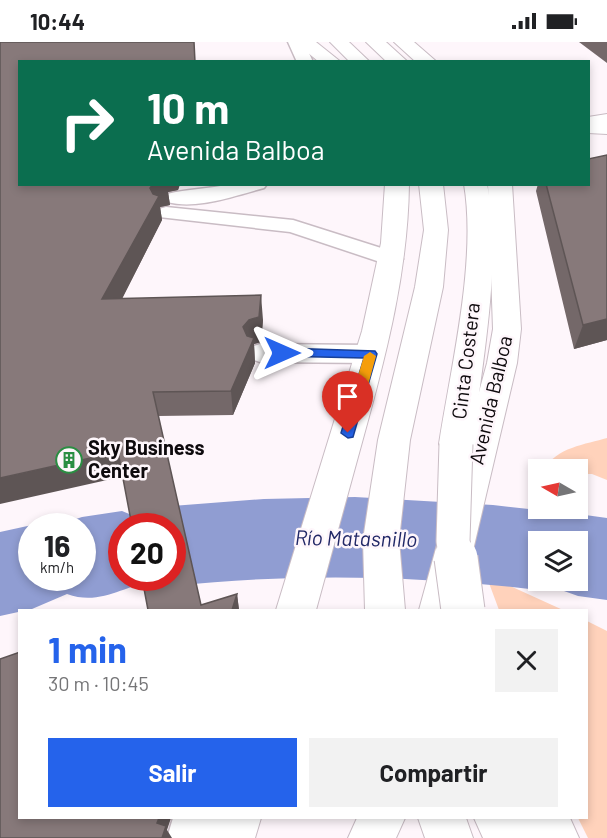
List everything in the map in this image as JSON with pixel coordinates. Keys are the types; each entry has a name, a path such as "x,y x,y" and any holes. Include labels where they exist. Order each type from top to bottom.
{"main road":[{"path":"304,42 329,60"},
{"path":"339,42 359,60"},
{"path":"375,42 397,60"},
{"path":"403,42 426,60"},
{"path":"590,124 607,120"},
{"path":"590,125 607,128"},
{"path":"298,605 371,354 392,259 397,186"},
{"path":"385,609 381,540 394,440 429,287 436,230 431,186"},
{"name":"Cinta Costera","path":"463,609 453,541 455,465 467,343 480,263 479,204 475,186"},
{"path":"479,186 502,197"},
{"name":"Avenida Balboa","path":"439,609 488,419 507,329 502,197"},
{"path":"231,838 237,819"},
{"path":"372,838 381,819"},
{"path":"384,838 388,819"},
{"path":"442,819 449,838"},
{"path":"498,819 508,838"},
{"path":"546,819 555,838"}],"lane":[{"path":"296,42 304,60"},
{"path":"249,186 170,206 293,226 392,259"},
{"path":"260,353 371,354"},
{"path":"188,838 194,819"}],"shaded area":[{"path":"607,438 607,480 588,474 588,459 553,459 581,445"},
{"path":"486,575 561,609 499,609"},
{"path":"588,622 607,631 607,838 588,838 578,819 588,819"}],"building":[{"path":"0,42 194,42 195,60 18,60 18,186 152,186 150,188 153,194 159,196 102,299 261,295 259,317 249,320 243,327 247,336 254,338 231,391 153,392 180,513 130,513 118,452 0,478"},
{"path":"607,155 607,319 583,325 547,186 590,186 590,159"},
{"path":"186,538 201,605 237,594 232,609 148,609 144,591 186,591"},
{"path":"18,653 18,819 159,819 157,823 166,826 162,838 0,838 0,659"}],"waterway":[{"name":"Río Matasnillo","path":"186,544 264,538 355,537 447,541 528,549"},
{"name":"Río Matasnillo","path":"96,556 108,554"},
{"name":"Río Matasnillo","path":"588,556 607,559"},
{"name":"Río Matasnillo","path":"0,574 18,570"}],"slow traffic":[{"path":"361,389 370,356"}],"place":[{"name":"Sky Business Center","path":"69,460"}],"route":[{"path":"282,353 371,354 348,433"}]}
